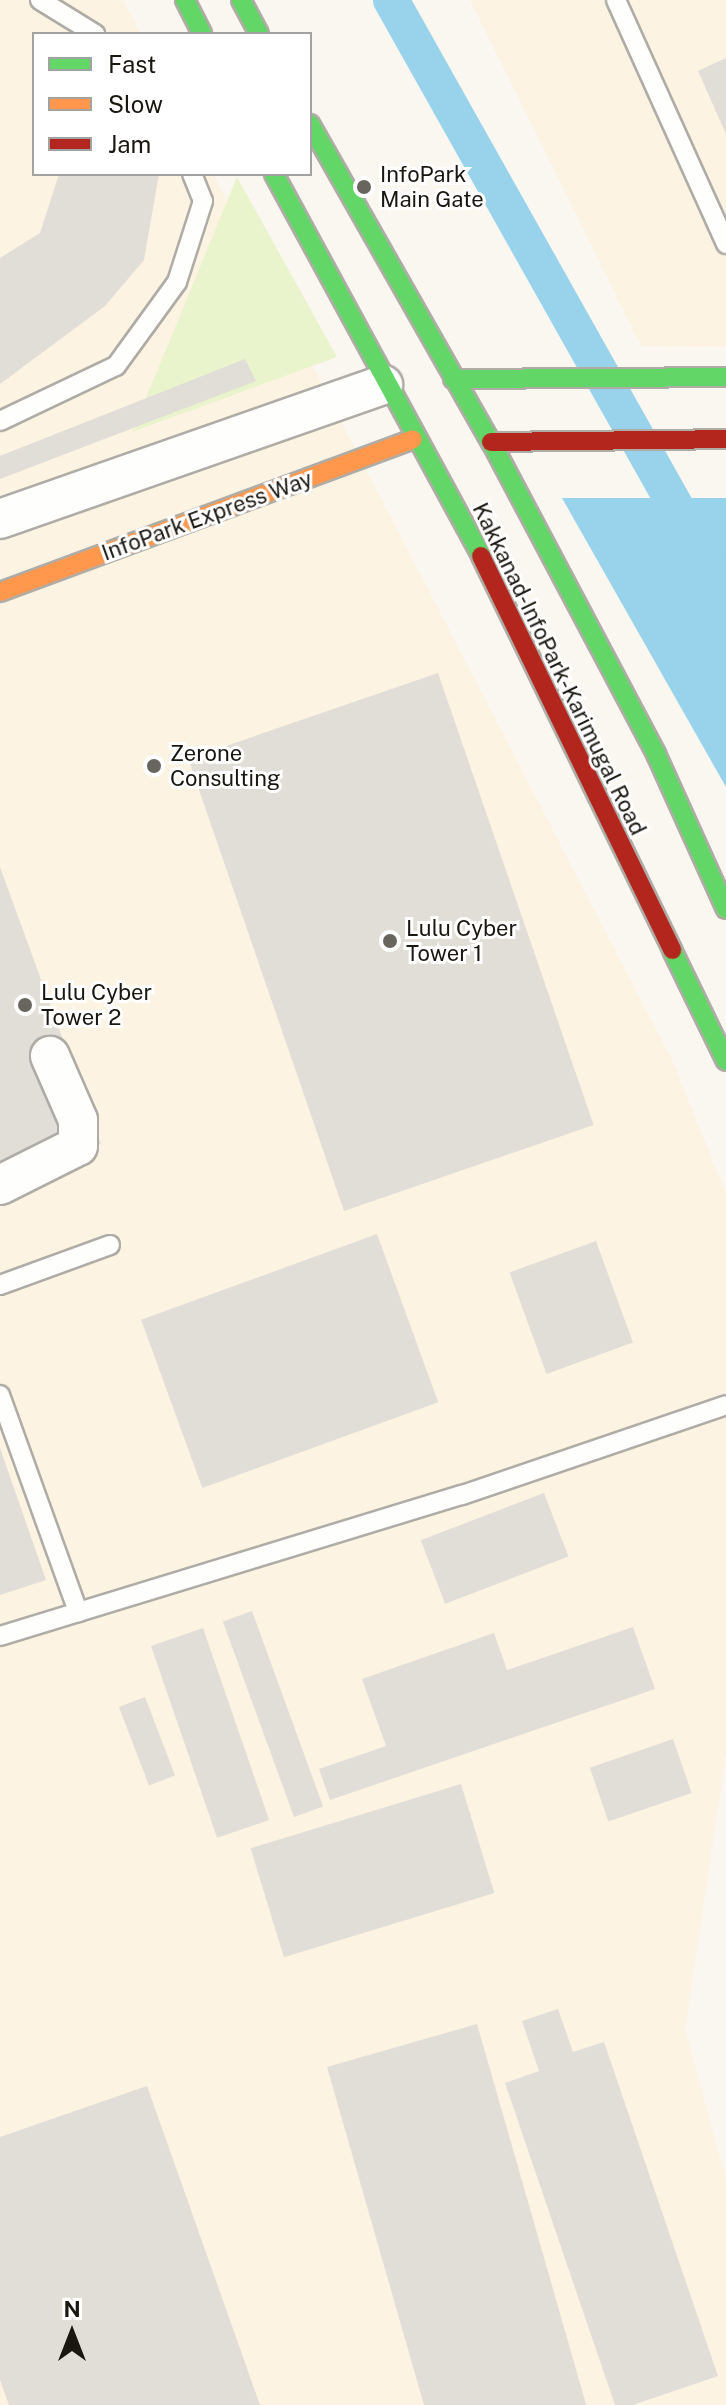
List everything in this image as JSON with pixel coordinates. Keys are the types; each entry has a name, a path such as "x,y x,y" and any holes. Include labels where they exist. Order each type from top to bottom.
{"main road":[{"path":"185,0 201,32"},
{"path":"241,0 258,32"},
{"name":"Kakkanad-InfoPark-Karimugal Road","path":"312,128 491,442 656,754 726,909"},
{"name":"Kakkanad-InfoPark-Karimugal Road","path":"275,176 383,385 483,560 726,1061"},
{"path":"453,379 726,377"},
{"name":"InfoPark Express Way","path":"0,592 413,439"},
{"path":"491,442 726,439"}],"street":[{"path":"0,519 383,385"},
{"path":"0,1185 78,1146 78,1120 50,1056"}],"lane":[{"path":"40,0 92,32"},
{"path":"616,0 726,244"},
{"path":"0,421 116,366 177,282 203,201 193,176"},
{"path":"0,1285 110,1245"},
{"path":"0,1395 78,1612"},
{"path":"0,1636 462,1495 726,1405"}],"shaded area":[{"path":"0,0 123,0 140,32 32,32 32,176 214,176 673,1062 726,1194 726,1753 685,2029 726,2180 726,2405 0,2405"},
{"path":"470,0 726,0 726,347 641,346"}],"green space":[{"path":"237,177 337,357 132,432"}],"water":[{"path":"562,498 726,498 726,787"}],"building":[{"path":"726,58 726,134 698,71"},
{"path":"58,176 159,176 144,260 105,306 0,384 0,258 40,233"},
{"path":"245,359 256,381 0,479 0,456"},
{"name":"Lulu Cyber Tower 1","path":"438,673 594,1125 344,1211 188,759"},
{"name":"Lulu Cyber Tower 2","path":"0,867 101,1144 0,1180"},
{"path":"377,1234 438,1402 202,1488 141,1320"},
{"path":"596,1241 633,1342 546,1374 510,1272"},
{"path":"0,1448 46,1580 0,1595"},
{"path":"544,1493 568,1556 445,1604 421,1540"},
{"path":"252,1611 323,1806 294,1817 223,1622"},
{"path":"633,1627 655,1689 330,1800 319,1769 386,1746 362,1679 494,1633 507,1670"},
{"path":"203,1628 269,1820 217,1838 151,1646"},
{"path":"145,1697 175,1775 149,1785 119,1707"},
{"path":"673,1739 692,1793 608,1822 590,1768"},
{"path":"461,1784 494,1893 284,1957 251,1848"},
{"path":"558,2009 573,2052 604,2042 718,2376 633,2405 615,2405 505,2083 539,2071 522,2021"},
{"path":"477,2024 586,2405 424,2405 327,2067"},
{"path":"147,2086 260,2405 9,2405 0,2380 0,2137"}],"waterway":[{"path":"391,0 726,596"}],"traffic: fast":[{"path":"185,0 201,32"},
{"path":"241,0 258,32"},
{"path":"312,128 491,442 656,754 726,909"},
{"path":"275,176 481,556"},
{"path":"453,379 726,377"},
{"path":"672,950 726,1061"}],"traffic: slow":[{"path":"0,592 413,439"}],"traffic: jam":[{"path":"491,442 726,439"},
{"path":"481,556 672,950"}],"place":[{"name":"InfoPark Main Gate","path":"364,187"},
{"name":"Zerone Consulting","path":"154,766"},
{"name":"Lulu Cyber Tower 1","path":"390,941"},
{"name":"Lulu Cyber Tower 2","path":"25,1005"}]}
